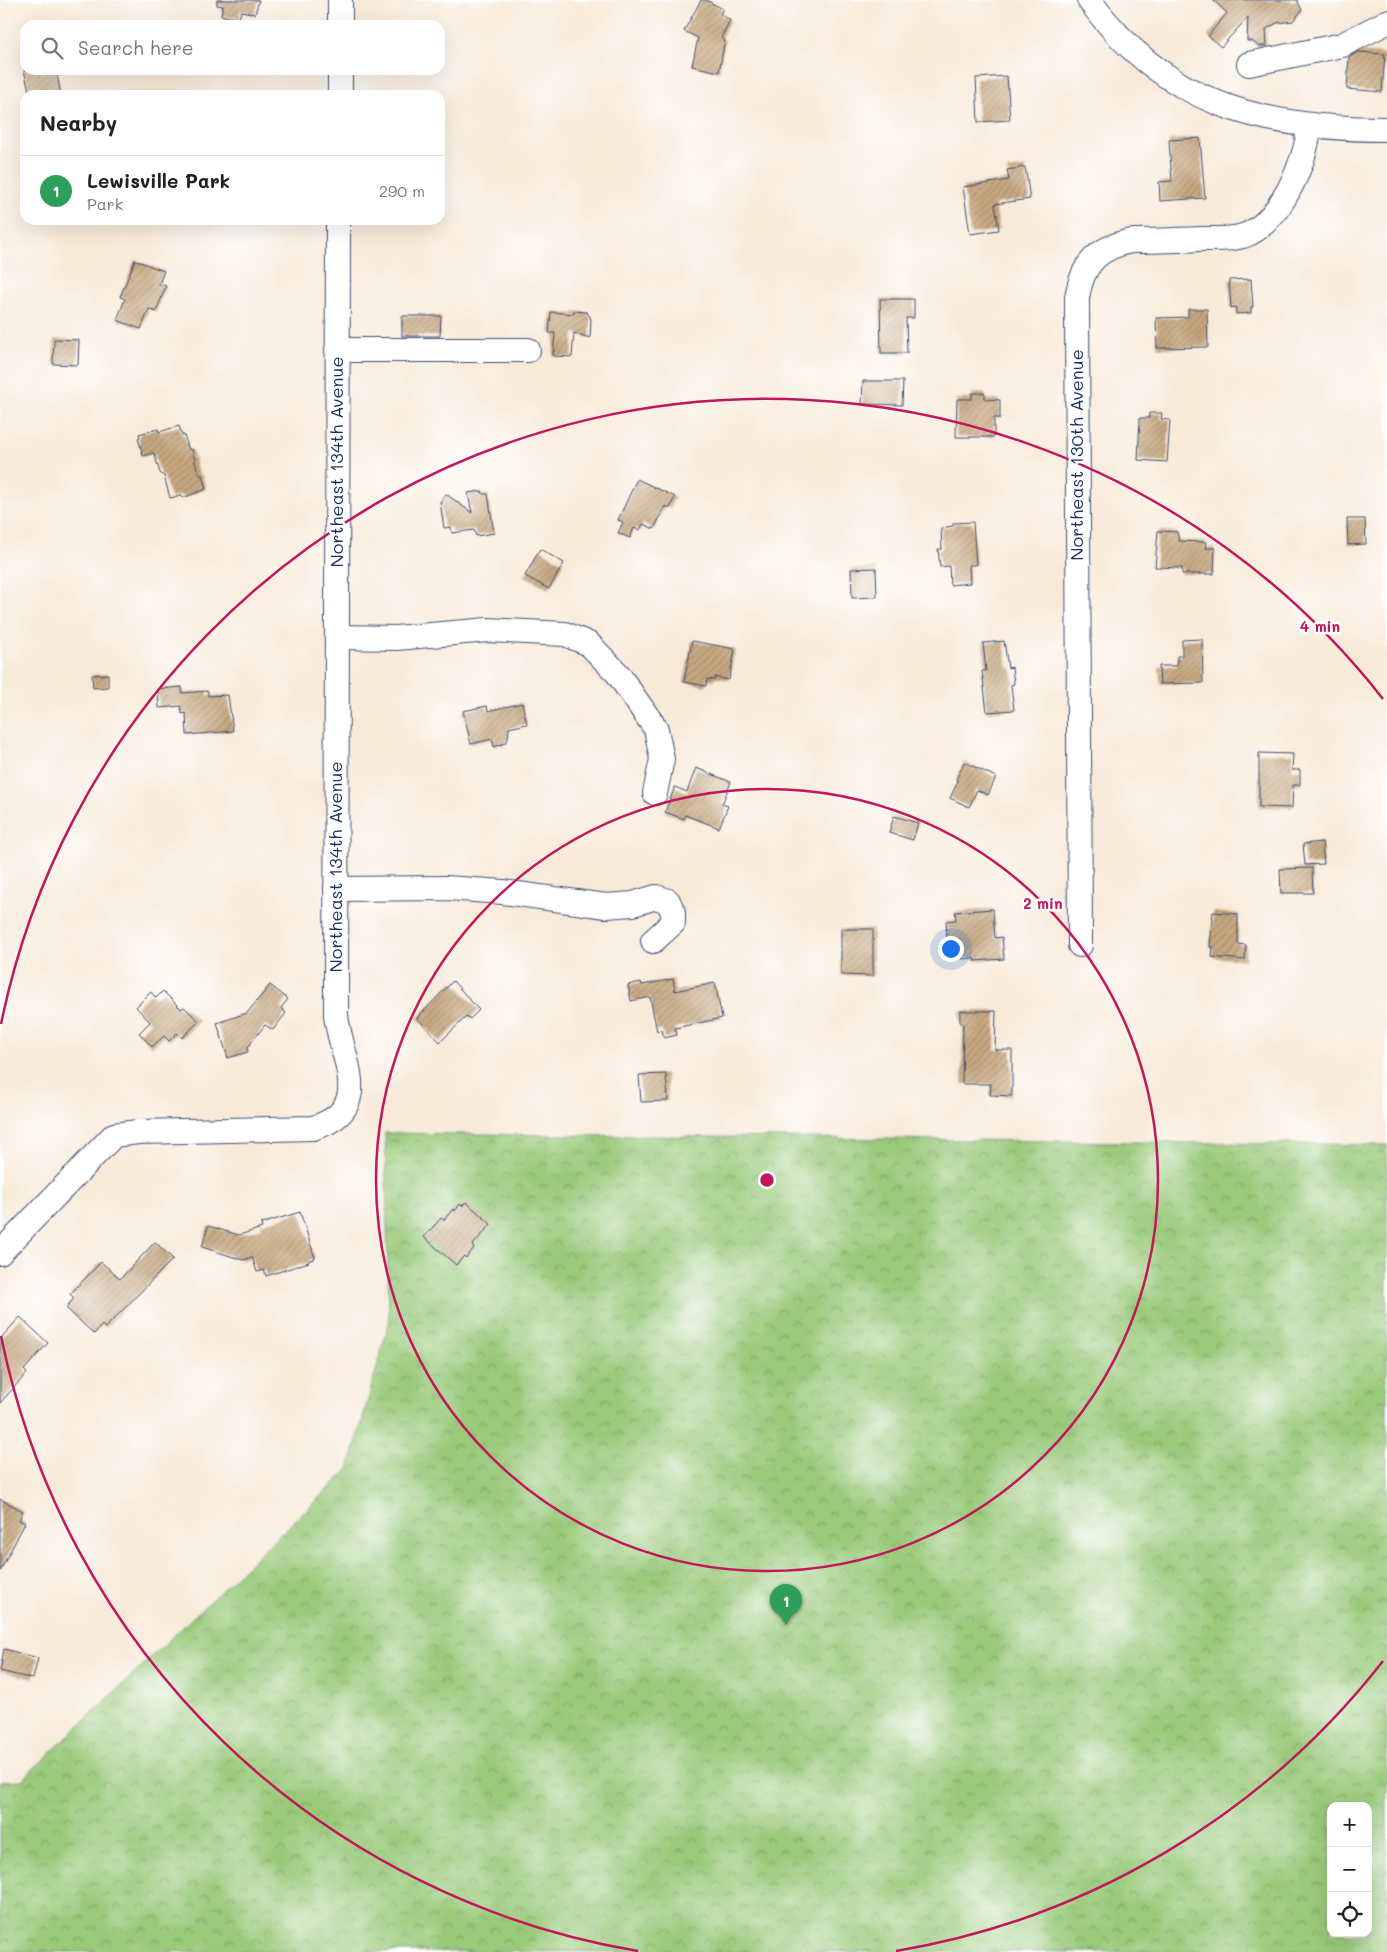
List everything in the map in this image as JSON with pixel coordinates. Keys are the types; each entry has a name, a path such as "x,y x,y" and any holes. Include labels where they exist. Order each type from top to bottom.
{"street":[{"path":"340,0 340,20"},
{"path":"1089,0 1128,46 1156,69 1186,90 1218,105 1279,122 1347,129 1387,129"},
{"path":"1249,64 1342,46 1387,22"},
{"path":"340,75 340,90"},
{"name":"Northeast 130th Avenue","path":"1080,945 1076,318 1079,284 1084,270 1093,259 1105,249 1118,244 1132,241 1232,238 1253,231 1264,222 1293,183 1304,157 1309,126"},
{"name":"Northeast 134th Avenue","path":"0,1253 114,1135 138,1132 313,1128 335,1118 346,1104 351,1088 351,1078 338,1031 336,1015 338,225"},
{"path":"337,350 528,350"},
{"path":"336,637 396,638 488,630 565,634 589,644 618,674 656,729 662,759 655,793"},
{"path":"336,889 446,888 503,892 606,906 633,904 656,897 668,902 673,912 672,923 653,941"}],"green space":[{"path":"385,1133 1387,1145 1387,1952 0,1952 0,1781 22,1780 349,1469 389,1323"}],"building":[{"path":"217,0 259,0 255,14 241,11 239,19 221,15 223,6 217,5"},
{"path":"701,0 706,0 723,9 720,14 730,20 721,38 725,40 719,72 692,66 698,38 684,31"},
{"path":"1213,0 1297,0 1302,10 1293,21 1277,23 1266,29 1267,46 1258,46 1252,41 1247,41 1248,17 1221,47 1208,36 1227,13"},
{"path":"1358,52 1385,54 1382,92 1347,89 1349,57"},
{"path":"25,75 57,75 60,90 29,90"},
{"path":"1007,76 1010,120 978,122 976,78"},
{"path":"1200,138 1205,198 1160,201 1159,182 1172,181 1169,140"},
{"path":"1025,167 1030,199 995,204 999,230 970,234 963,187 1009,180 1007,170"},
{"path":"135,260 164,271 159,284 166,286 156,312 149,309 141,329 117,320 125,299 120,297"},
{"path":"1251,279 1253,307 1251,307 1251,313 1236,314 1236,307 1231,308 1229,280"},
{"path":"880,299 914,299 914,318 906,318 907,353 881,353"},
{"path":"1188,309 1207,309 1208,347 1157,348 1156,318 1188,317"},
{"path":"574,311 586,312 589,315 591,319 590,338 574,333 572,357 553,356 555,333 549,333 551,312 574,314"},
{"path":"402,316 441,316 440,336 402,336"},
{"path":"54,339 79,340 78,365 53,364"},
{"path":"863,381 903,381 902,405 862,404"},
{"path":"972,393 985,393 985,399 1000,400 1000,418 994,418 994,437 956,437 957,399 972,399"},
{"path":"1149,413 1162,413 1161,419 1170,420 1167,462 1138,460 1140,418 1149,418"},
{"path":"179,426 189,450 192,449 197,469 200,475 202,475 206,489 183,498 182,495 170,498 164,476 160,473 154,453 143,456 138,438 140,437 139,434 158,429 159,432"},
{"path":"637,479 675,497 670,508 665,506 654,529 643,524 640,530 634,528 630,538 618,533 623,522 618,520"},
{"path":"482,491 483,494 488,494 494,533 476,536 474,530 452,533 451,527 444,528 440,502 446,494 472,513 468,493"},
{"path":"1347,519 1365,519 1366,544 1348,545"},
{"path":"973,522 976,565 969,565 970,583 950,585 949,566 940,567 938,549 942,549 941,528 953,526 953,523"},
{"path":"1158,531 1177,532 1179,541 1206,542 1205,548 1215,548 1214,574 1182,574 1182,568 1155,567"},
{"path":"540,549 564,563 549,589 525,576"},
{"path":"876,568 877,597 852,598 851,569"},
{"path":"1202,639 1203,683 1160,684 1159,666 1177,666 1177,656 1182,656 1182,640"},
{"path":"692,641 735,649 729,680 715,677 715,680 707,679 706,686 684,682"},
{"path":"1004,641 1008,668 1012,667 1014,684 1011,685 1014,710 987,712 982,671 986,671 983,643"},
{"path":"108,674 108,687 93,688 92,675"},
{"path":"182,687 182,693 208,691 208,696 228,695 233,731 187,735 186,713 182,714 181,706 159,708 158,689"},
{"path":"522,703 527,724 509,728 508,739 505,743 494,747 492,739 471,744 463,711 487,706 488,711"},
{"path":"1259,753 1293,754 1292,770 1300,770 1300,785 1293,785 1292,808 1259,807"},
{"path":"964,762 996,777 988,795 977,790 969,807 950,798"},
{"path":"696,768 731,782 722,804 728,806 719,828 685,815 684,819 665,812 675,787 687,792"},
{"path":"894,816 918,823 913,840 889,833"},
{"path":"1322,842 1324,864 1305,865 1303,844"},
{"path":"1312,868 1313,893 1281,893 1280,869"},
{"path":"993,909 995,938 1002,937 1004,959 974,961 974,958 961,959 960,939 947,940 946,921 956,920 955,912"},
{"path":"1213,912 1238,914 1238,944 1246,945 1245,960 1212,957 1213,947 1210,947"},
{"path":"841,929 873,929 873,976 841,975"},
{"path":"673,979 675,991 715,983 722,1018 675,1028 677,1035 664,1038 662,1030 657,1031 650,997 631,1001 628,985 641,982 642,985"},
{"path":"453,981 479,1010 470,1019 467,1016 440,1042 417,1018"},
{"path":"270,985 288,999 281,1008 286,1013 273,1030 265,1025 247,1048 248,1052 228,1058 217,1023 247,1013"},
{"path":"163,991 181,1009 184,1007 199,1021 182,1038 177,1033 169,1041 164,1036 152,1047 139,1033 150,1022 136,1007 151,992 156,998"},
{"path":"960,1011 996,1011 995,1050 1012,1050 1012,1096 990,1095 991,1084 962,1084 963,1024 960,1022"},
{"path":"666,1074 668,1101 641,1102 639,1075"},
{"path":"466,1202 491,1224 472,1246 474,1248 466,1258 464,1256 456,1265 424,1237 441,1218 444,1220 453,1209 455,1211 460,1204 462,1206"},
{"path":"300,1212 315,1258 309,1262 266,1276 264,1270 257,1272 252,1257 243,1260 202,1247 208,1226 239,1235 262,1228 261,1224"},
{"path":"155,1242 173,1259 105,1328 102,1325 94,1334 66,1308 74,1298 70,1294 101,1262 120,1279"},
{"path":"20,1317 48,1343 24,1370 27,1373 0,1403 0,1339"},
{"path":"0,1499 23,1511 19,1520 25,1523 0,1571"},
{"path":"4,1649 38,1658 33,1679 0,1671"}],"place":[{"name":"Lewisville Park","path":"786,1625"}]}
